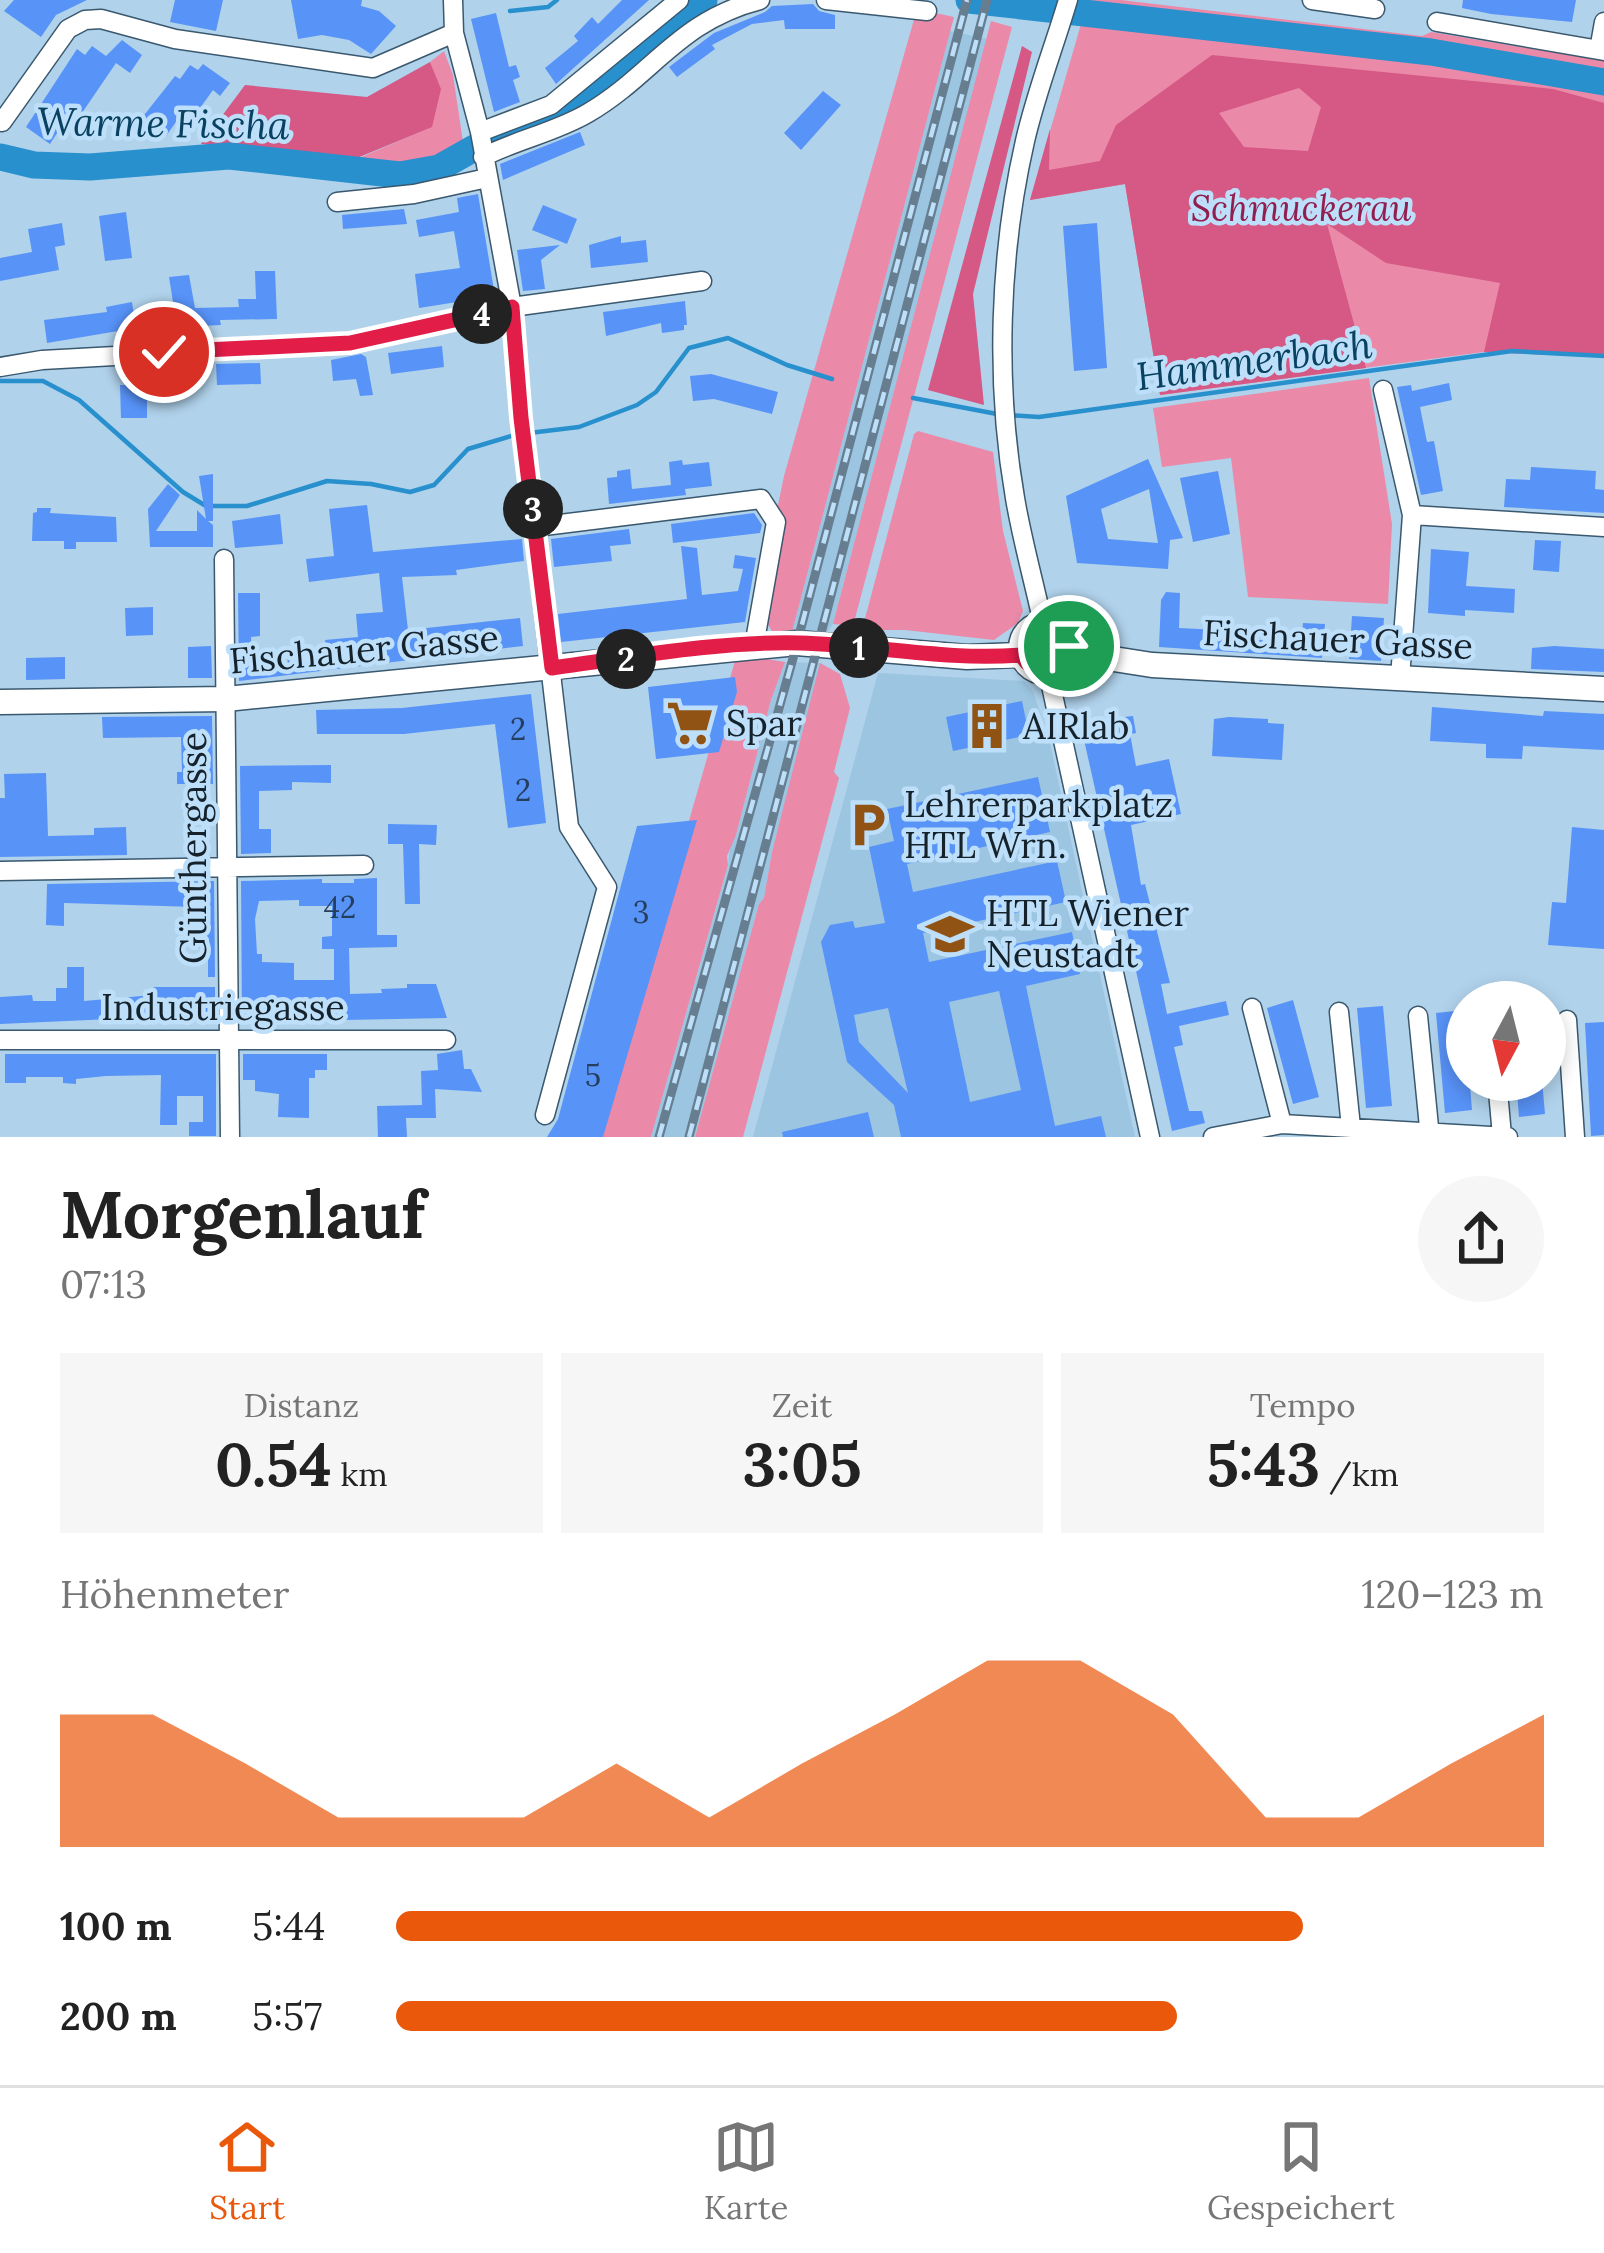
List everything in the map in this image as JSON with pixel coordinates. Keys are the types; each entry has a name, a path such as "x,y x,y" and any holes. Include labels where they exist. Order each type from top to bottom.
{"main road":[{"path":"1043,624 1063,632 1069,652 1062,665 1048,672 1033,669 1021,655 1022,638 1043,624"},
{"name":"Fischauer Gasse","path":"0,702 226,699 797,643 967,657 1021,655"},
{"name":"Fischauer Gasse","path":"1069,652 1152,665 1604,689"}],"street":[{"path":"453,0 454,33 480,132 512,307 569,827 607,886 545,1115"},
{"path":"480,132 551,104 679,0"},
{"path":"483,158 587,114 695,26 727,8 760,0"},
{"path":"826,0 927,11"},
{"path":"1043,624 1015,498 1006,418 1006,276 1026,138 1068,0"},
{"path":"1312,0 1375,9"},
{"path":"2,122 68,29 85,20 101,19 176,39 373,68 454,33"},
{"path":"1436,22 1602,50 1604,22"},
{"path":"337,202 414,194 487,178"},
{"path":"0,367 43,360 350,343 512,307 702,281"},
{"path":"1383,390 1412,515 1400,678"},
{"path":"536,527 761,499 776,522 754,646"},
{"path":"1412,515 1604,527"},
{"name":"Günthergasse","path":"224,560 230,1137"},
{"path":"1048,672 1150,1137"},
{"path":"0,871 364,866"},
{"path":"1252,1008 1282,1124"},
{"path":"1339,1012 1351,1127"},
{"path":"1418,1016 1430,1134"},
{"path":"1567,1020 1575,1137"},
{"name":"Industriegasse","path":"0,1040 446,1040"},
{"path":"1213,1137 1282,1124 1505,1137 1501,1101"}],"shaded area":[{"path":"950,31 987,39 833,624 828,631 792,632"},
{"path":"785,662 820,663 820,673 764,898 695,1137 651,1137 728,866 730,844"},
{"name":"HTL Wiener Neustadt","path":"878,673 1024,681 1033,691 1050,743 1135,1137 753,1137"}],"green space":[{"name":"Schmuckerau","path":"1088,0 1422,36 1431,32 1604,61 1604,357 1484,352 1160,395 1125,184 1030,200"},
{"path":"917,9 954,17 792,632 772,631 757,608 784,476"},
{"path":"991,21 1012,27 853,626 833,624"},
{"path":"1022,46 1032,52 973,294 984,405 928,390"},
{"path":"444,51 453,75 463,142 437,157 412,163 357,159 431,127 440,89 430,62"},
{"name":"Schmuckerau","path":"1212,55 1553,89 1604,103 1604,357 1484,352 1500,283 1386,263 1327,224 1366,368 1160,395 1125,184 1030,200 1050,129 1049,170 1100,161 1116,125","holes":["1299,88 1321,107 1308,151 1244,147 1219,113"]},
{"path":"430,62 441,89 432,127 357,158 201,144 245,85 367,97"},
{"path":"1369,378 1392,524 1388,604 1248,597 1231,458 1162,467 1153,408"},
{"path":"918,431 993,452 1003,531 1023,611 1018,623 994,640 862,630"},
{"path":"737,654 785,662 651,1137 598,1137"},
{"path":"820,663 840,674 850,708 834,772 839,778 743,1137 695,1137 764,898"}],"building":[{"path":"14,0 87,0 56,15 41,37 4,11"},
{"path":"175,0 223,0 216,31 170,22"},
{"path":"291,0 362,0 361,6 379,11 396,26 371,54 349,40 322,35 298,39"},
{"path":"622,0 649,0 556,84 545,68 578,41 574,36 592,17 598,24"},
{"path":"1463,0 1576,0 1572,22 1491,14 1462,8"},
{"path":"813,4 835,15 835,29 785,29 784,20 752,24 712,45 715,49 677,77 669,67 714,33 772,6"},
{"path":"496,13 509,67 516,65 520,77 513,80 520,102 494,112 471,19"},
{"path":"122,40 142,55 130,73 116,63 69,132 61,127 50,144 26,127 77,49 85,55 92,46 106,56"},
{"path":"203,64 230,83 220,96 213,90 185,129 176,122 166,136 141,119 175,76 180,79 190,65 198,70"},
{"path":"823,91 841,105 801,150 784,133"},
{"path":"580,132 585,145 503,180 500,164"},
{"path":"478,194 495,296 419,308 415,274 460,268 454,231 419,237 416,220 459,212 457,198"},
{"path":"543,205 577,219 567,244 532,230"},
{"path":"404,209 407,224 343,229 342,215"},
{"path":"126,212 132,258 105,261 99,216"},
{"path":"62,223 65,245 55,247 59,270 0,281 0,258 32,252 28,229"},
{"path":"1097,223 1107,368 1074,371 1063,226"},
{"path":"621,236 621,243 646,240 648,262 591,268 589,245"},
{"path":"560,245 541,260 545,289 523,291 517,250"},
{"path":"255,271 275,271 277,319 177,327 169,277 189,275 195,308 239,307 238,299 256,299"},
{"path":"685,301 684,330 662,333 661,323 606,336 603,312"},
{"path":"132,302 136,328 47,343 44,320 107,312 106,307"},
{"path":"442,346 444,367 391,374 388,353"},
{"path":"366,357 373,395 360,396 356,379 333,381 331,360"},
{"path":"260,363 261,384 217,385 216,364"},
{"path":"179,366 185,397 147,399 147,418 121,418 120,385 146,385 146,368"},
{"path":"711,374 778,392 772,414 714,399 693,401 690,376"},
{"path":"1449,383 1452,400 1420,407 1427,442 1434,441 1443,491 1421,495 1397,387 1411,385 1412,391"},
{"path":"1148,459 1183,538 1170,540 1168,569 1077,563 1066,496","holes":["1149,489 1158,543 1108,539 1101,509"]},
{"path":"682,460 683,465 709,462 712,486 685,489 686,495 609,504 607,478 617,477 617,471 630,469 632,489 671,485 669,462"},
{"path":"1531,467 1596,471 1595,489 1604,490 1604,513 1504,507 1506,479 1530,480"},
{"path":"1218,471 1230,534 1193,542 1180,478"},
{"path":"213,474 213,521 208,521 213,525 213,547 150,547 148,509 168,484 180,495 156,531 197,531 197,510 206,519 199,476"},
{"path":"367,505 373,552 522,539 524,561 456,570 457,575 402,577 408,630 520,618 523,646 239,681 238,593 260,593 260,636 251,637 253,668 288,664 287,653 326,649 325,640 358,637 356,614 383,612 379,573 309,582 306,559 334,556 329,509"},
{"path":"37,508 116,517 117,542 76,542 76,549 64,549 64,541 32,541"},
{"path":"754,513 762,525 760,533 673,543 671,524"},
{"path":"280,514 283,544 235,548 232,521"},
{"path":"629,529 631,544 610,546 612,561 554,567 551,539"},
{"path":"1535,540 1561,541 1559,572 1533,570"},
{"path":"681,546 697,548 702,595 738,591 743,569 733,568 735,555 756,558 745,622 561,642 558,614 687,599"},
{"path":"1431,549 1469,552 1466,586 1515,589 1514,613 1428,613"},
{"path":"1166,592 1180,593 1179,628 1219,630 1219,637 1273,641 1273,631 1302,633 1303,623 1325,624 1322,658 1159,647 1161,600"},
{"path":"153,607 153,635 126,636 125,608"},
{"path":"1352,616 1384,618 1381,661 1349,659"},
{"path":"211,646 212,678 188,678 188,647"},
{"path":"1532,648 1604,649 1604,672 1531,669"},
{"path":"65,657 65,679 26,680 26,658"},
{"name":"Spar","path":"735,677 737,692 719,752 656,759 648,687"},
{"path":"531,694 546,823 508,828 495,724 404,734 317,734 316,710 402,708"},
{"name":"AIRlab","path":"1022,701 1029,735 953,751 946,717"},
{"path":"1432,707 1543,716 1544,711 1604,714 1604,750 1523,746 1522,759 1486,758 1486,744 1430,741"},
{"path":"212,716 213,784 177,784 177,772 182,772 181,737 103,738 102,717"},
{"path":"1133,716 1136,733 1130,734 1136,766 1169,759 1181,814 1131,825 1141,885 1145,884 1170,983 1161,984 1167,1014 1226,1001 1229,1015 1179,1026 1183,1045 1174,1047 1189,1111 1202,1111 1205,1123 1172,1131 1080,722"},
{"path":"1214,719 1284,724 1282,760 1212,756"},
{"path":"331,765 331,783 292,782 292,790 259,791 259,829 271,829 271,853 241,854 240,766"},
{"path":"46,773 48,836 94,835 94,828 126,827 127,855 0,857 4,774"},
{"path":"1038,777 1050,832 907,864 913,892 1057,861 1066,902 923,933 929,962 1072,932 1080,974 1026,986 1055,1126 1101,1116 1106,1137 901,1137 894,1105 847,1062 821,942 830,925 853,921 855,928 885,923 869,847 894,841 887,809","holes":["999,991 1021,1090 970,1102 949,1002","888,1008 908,1093 859,1042 854,1015"]},
{"path":"697,820 603,1137 547,1137 558,1119 637,826"},
{"path":"388,824 437,825 436,845 419,844 420,904 405,904 403,844 388,844"},
{"path":"1572,827 1604,830 1604,949 1548,945 1552,902 1566,903"},
{"path":"377,878 377,935 397,935 397,947 349,948 350,994 436,984 447,1018 242,1022 241,881 354,883 354,879","holes":["299,900 299,906 332,906 332,936 322,937 322,949 334,949 334,980 294,980 294,963 262,962 262,954 257,954 259,901"]},
{"path":"214,881 215,977 208,977 208,948 198,948 196,943 196,907 64,903 64,926 46,925 47,884"},
{"path":"67,967 84,967 84,1001 153,995 153,987 215,987 215,1022 111,1019 0,1024 0,997 32,995 33,1001 56,1001 56,988 67,988"},
{"path":"1293,1000 1319,1097 1293,1104 1267,1008"},
{"path":"1383,1006 1392,1106 1366,1108 1357,1008"},
{"path":"1446,1012 1446,1101 1471,1101 1472,1110 1445,1113 1436,1013"},
{"path":"1604,1022 1604,1135 1591,1136 1585,1023"},
{"path":"462,1050 464,1069 471,1069 482,1092 435,1089 436,1118 406,1118 407,1137 378,1137 377,1106 422,1105 421,1071 438,1070 437,1054"},
{"path":"5,1054 216,1054 216,1136 189,1136 189,1122 203,1122 203,1096 177,1096 177,1125 160,1125 161,1075 76,1079 76,1084 63,1083 63,1077 26,1077 26,1083 5,1083"},
{"path":"243,1054 327,1054 327,1070 315,1070 315,1078 309,1078 309,1118 278,1117 279,1094 255,1091 255,1080 243,1080"},
{"path":"1518,1101 1544,1101 1545,1114 1519,1117"},
{"path":"868,1112 874,1137 783,1137 782,1132"}],"waterway":[{"path":"510,11 548,7 557,0"},
{"name":"Warme Fischa","path":"0,157 34,165 90,167 229,156 400,175 439,168 501,133 571,104 704,0"},
{"name":"Warme Fischa","path":"969,0 1431,52 1604,82"},
{"name":"Hammerbach","path":"529,433 579,427 637,405 656,392 689,348 728,338 832,379"},
{"name":"Hammerbach","path":"1008,415 1039,417 1512,351 1604,356"},
{"name":"Hammerbach","path":"0,381 43,381 79,400 183,492 206,506 247,506 327,481 410,492 434,485 468,449 518,434"},
{"name":"Hammerbach","path":"913,398 997,414"}],"railway":[{"path":"659,1137 792,662 967,0"},
{"path":"689,1137 987,0"}],"place":[{"name":"Spar","path":"690,723"},
{"name":"AIRlab","path":"987,726"},
{"name":"Lehrerparkplatz HTL Wrn.","path":"868,825"},
{"name":"HTL Wiener Neustadt","path":"950,934"}],"route":[{"path":"164,352 350,343 512,307 552,668 797,643 967,657 1021,655 1033,669 1048,672 1062,665 1069,646"}]}
